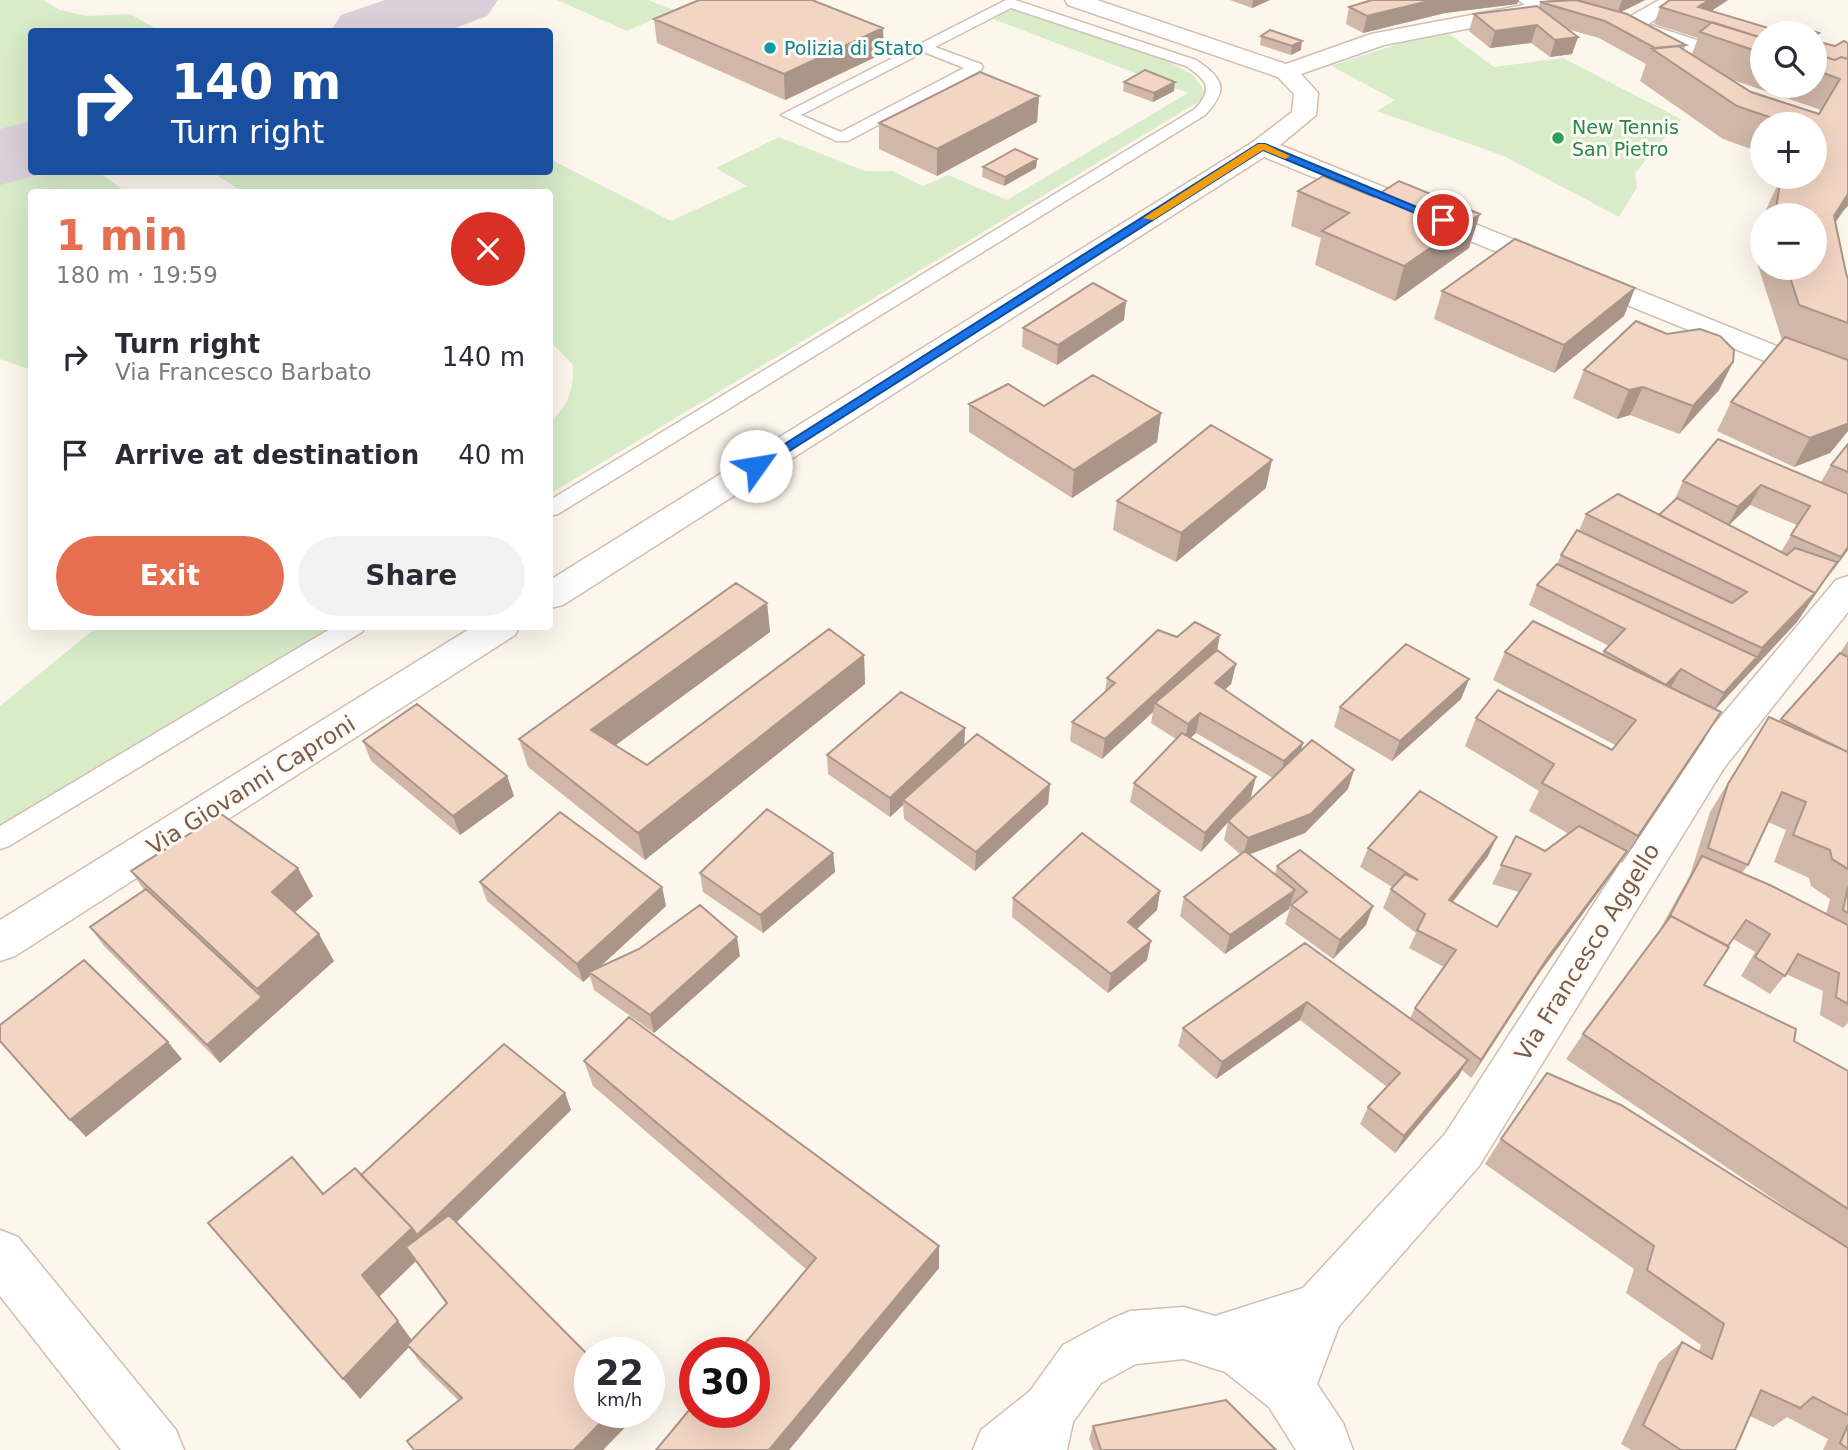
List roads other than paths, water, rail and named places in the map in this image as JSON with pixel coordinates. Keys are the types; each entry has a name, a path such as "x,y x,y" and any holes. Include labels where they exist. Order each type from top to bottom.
{"street":[{"path":"553,594 1262,146 1304,115 1306,93 1286,72 1076,0"},
{"path":"1630,26 1674,0"},
{"path":"1286,72 1379,39 1536,4 1630,26 1750,64"},
{"path":"1262,146 1848,386"},
{"name":"Via Francesco Aggello","path":"1288,1388 1319,1309 1462,1150 1710,757 1848,588"},
{"name":"Via Giovanni Caproni","path":"0,943 496,630"},
{"path":"0,1255 156,1450"},
{"path":"1213,1343 1319,1309"},
{"path":"1001,1450 1044,1430 1082,1364 1130,1338 1184,1333 1240,1350 1288,1388 1326,1448"}],"lane":[{"path":"553,507 1200,112 1213,99 1215,86 1208,74 1191,63 1007,1 789,115 842,138 976,67 923,47"},
{"path":"0,839 347,630"}],"place":[{"name":"Polizia di Stato","path":"770,48"},
{"name":"New Tennis San Pietro","path":"1558,138"}]}
